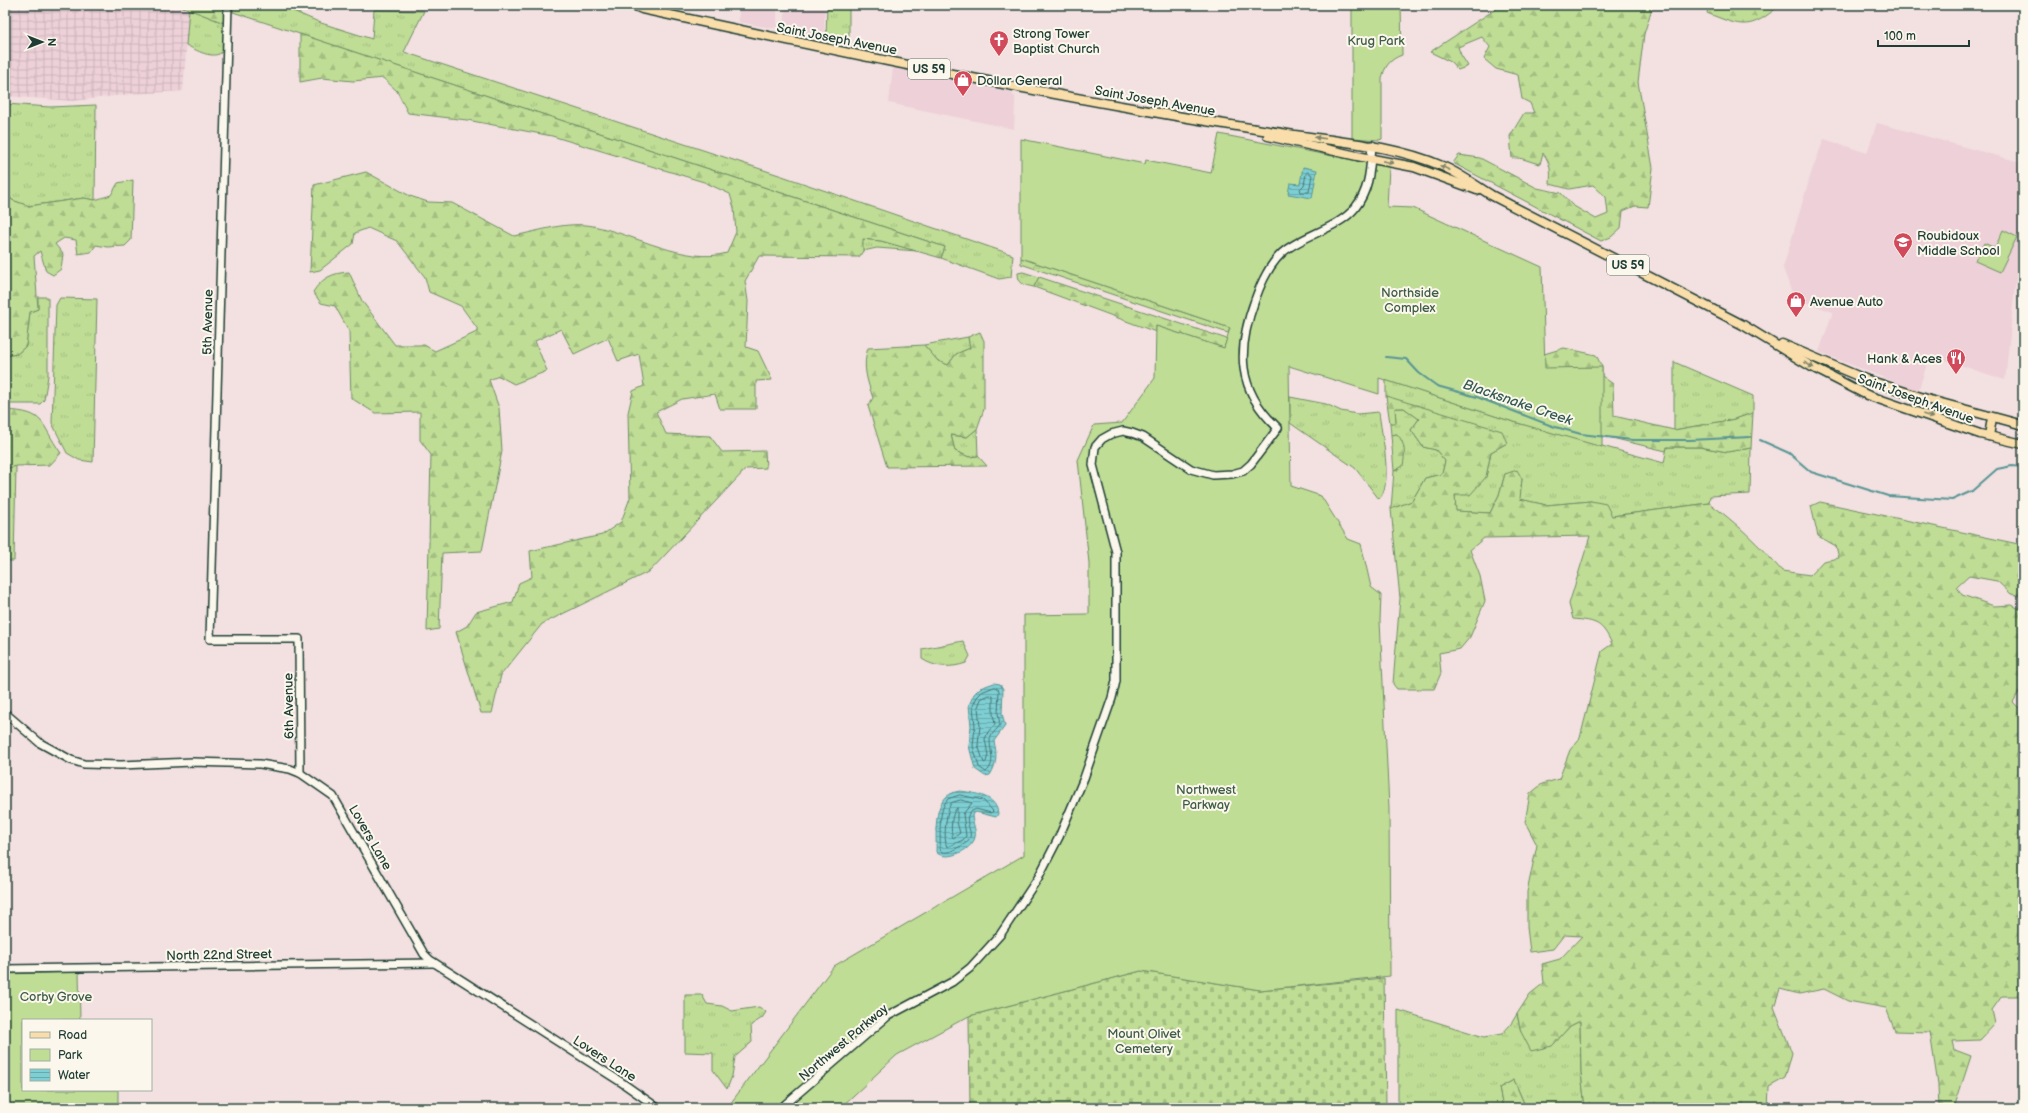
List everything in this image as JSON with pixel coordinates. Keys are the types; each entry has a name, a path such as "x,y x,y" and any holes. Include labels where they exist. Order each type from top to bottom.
{"main road":[{"name":"Saint Joseph Avenue","path":"632,5 642,9 781,40 824,47 1074,98 1227,125 1372,145 1412,155 1443,166 1491,195 1764,337 1812,367 1867,395 1989,436 2023,444"},
{"name":"Saint Joseph Avenue","path":"1227,125 1296,143 1414,167 1491,195"},
{"name":"Saint Joseph Avenue","path":"1764,337 1865,379 1930,400 1992,418 2023,425"},
{"path":"1989,436 1992,418"}],"street":[{"name":"5th Avenue","path":"228,5 210,639 299,638"},
{"path":"1371,159 1372,145"},
{"name":"Northwest Parkway","path":"781,1108 888,1016 952,982 970,968 1000,935 1024,902 1059,837 1084,778 1112,698 1116,681 1116,552 1092,464 1095,447 1102,439 1111,434 1123,431 1143,437 1181,464 1206,473 1232,474 1243,471 1252,464 1278,428 1264,413 1251,394 1242,357 1246,326 1259,290 1272,264 1282,253 1309,236 1337,222 1353,210 1363,198 1368,184 1371,159"},
{"name":"6th Avenue","path":"299,638 300,773"},
{"name":"Lovers Lane","path":"5,713 40,743 71,760 84,764 121,765 193,762 260,764 290,769 300,773 333,796 424,954 434,963 621,1082 658,1108"},
{"name":"North 22nd Street","path":"5,969 434,963"}],"shaded area":[{"path":"5,5 178,5 189,9 183,91 131,94 73,101 5,96"},
{"path":"739,5 777,5 777,27 772,28 739,22"},
{"path":"785,5 825,5 824,39 787,31 785,24"},
{"path":"893,68 1010,92 1015,97 1014,129 889,103"},
{"name":"Roubidoux Middle School","path":"1877,123 2023,163 2023,250 2015,285 2005,380 1930,355 1918,391 1819,352 1833,312 1794,298 1783,268 1811,174 1824,139 1867,153"}],"green space":[{"path":"178,5 213,5 223,8 224,23"},
{"path":"233,5 279,5 321,23 372,39 374,10 424,11 404,52 782,176 1013,255 1011,277 999,279 941,258 945,247 233,12"},
{"name":"Krug Park","path":"1352,5 1401,5 1402,55 1388,64 1383,75 1382,139 1379,140 1352,138"},
{"path":"1502,5 1653,5 1644,34 1638,82 1653,168 1648,207 1635,206 1623,211 1621,228 1611,237 1601,241 1453,163 1459,155 1480,158 1537,188 1561,193 1572,205 1596,219 1608,214 1606,197 1593,185 1569,189 1550,184 1550,168 1543,153 1540,164 1523,159 1512,158 1510,136 1524,113 1534,113 1530,103 1522,99 1518,75 1496,69 1484,59 1490,47 1482,37 1458,47 1468,66 1458,70 1451,62 1430,52"},
{"path":"1709,5 1780,5 1761,19 1753,23 1745,24 1729,21 1707,13"},
{"path":"827,6 849,6 849,44 826,39"},
{"path":"189,9 224,23 223,51 219,54 205,54 186,45"},
{"path":"300,34 945,247 941,258 881,241 863,239 863,251 859,257 759,256 745,281 748,301 746,347 758,351 772,380 756,381 756,409 720,409 715,394 682,399 656,412 666,434 710,436 722,452 765,451 766,468 746,469 650,571 542,624 501,675 492,713 481,713 456,632 467,626 476,612 513,602 519,583 532,577 530,551 602,535 621,522 630,498 628,413 633,391 644,386 639,354 618,361 608,338 574,354 561,329 535,341 547,371 514,384 499,376 489,380 499,408 502,451 482,551 442,553 439,629 427,631 431,455 420,440 420,412 375,413 351,398 349,331 335,306 321,303 313,292 320,283 328,277 349,272 362,301 395,345 424,345 435,351 479,331 461,306 429,292 425,277 397,241 368,228 355,233 353,244 320,270 310,272 314,185 366,172 410,196 428,202 452,203 514,236 553,227 573,225 593,226 677,252 711,256 727,253 736,232 734,208 730,194 704,182 552,136 467,120 408,113 397,91 383,78 353,81 322,78 300,82"},
{"path":"5,104 50,107 96,105 95,200 84,198 29,206 12,200 5,192"},
{"name":"Northwest Parkway","path":"1219,134 1389,167 1387,207 1413,208 1542,267 1545,368 1602,367 1602,447 1507,420 1379,378 1379,394 1289,366 1291,486 1321,496 1348,539 1361,544 1371,587 1381,595 1380,621 1389,808 1390,976 1260,990 1141,971 969,1016 897,1055 840,1108 727,1108 834,966 1024,855 1024,615 1089,614 1089,563 1078,460 1094,425 1122,423 1155,378 1156,326 1224,348 1230,328 1021,258 1021,139 1145,164 1146,160 1211,173"},
{"path":"133,180 131,240 125,246 107,247 96,245 91,252 78,254 76,240 64,238 55,244 63,254 61,269 53,275 46,271 40,251 34,256 38,309 30,312 26,346 17,354 5,356 5,192 12,200 29,206 84,198 95,200 111,195 118,183"},
{"path":"2003,230 2017,237 2000,272 1975,261 1984,243 1995,248"},
{"path":"862,239 881,241 917,251 877,248 863,251"},
{"path":"1021,258 1230,328 1228,333 1021,264"},
{"path":"1023,272 1039,277 1034,287 1020,282 1018,273"},
{"path":"1039,277 1227,339 1224,348 1156,326 1156,332 1034,287"},
{"path":"38,297 48,297 48,376 44,400 40,404 5,404 5,356 17,354 26,346 30,312 38,309"},
{"path":"60,298 97,299 93,462 79,460 67,453 52,423 56,305"},
{"path":"980,332 984,341 984,409 977,429 967,437 951,435 955,451 969,457 978,456 987,466 887,467 868,406 873,398 865,367 868,348 924,345 938,361 948,365 956,354 970,348 968,337"},
{"path":"968,337 970,348 956,354 948,365 938,361 924,345"},
{"path":"1564,348 1596,355 1602,367 1602,376 1613,384 1614,416 1674,430 1735,419 1753,413 1751,448 1727,452 1700,447 1667,447 1666,451 1554,424 1483,382 1544,354"},
{"path":"1674,362 1753,396 1753,413 1735,419 1674,430"},
{"path":"1386,380 1507,420 1664,463 1667,447 1700,447 1727,452 1751,448 1750,494 1710,496 1709,503 1612,516 1591,501 1546,505 1519,499 1522,479 1505,474 1499,495 1490,513 1455,511 1455,495 1486,477 1491,452 1507,443 1386,396"},
{"path":"1386,396 1502,431 1507,443 1491,452 1486,477 1470,495 1455,495 1456,511 1490,513 1499,495 1505,474 1517,470 1522,479 1520,499 1546,505 1591,501 1606,504 1612,516 1709,503 1729,518 1765,552 1782,571 1810,575 1823,561 1839,558 1836,546 1818,536 1811,506 1820,502 2023,545 2023,596 2011,594 1997,581 1969,576 1957,587 1962,595 1994,606 2012,605 2023,611 2023,686 2013,702 2023,712 2023,725 2017,735 2023,740 2023,996 2002,996 1992,1010 1995,1024 1980,1040 1953,1041 1955,1050 1971,1056 1954,1108 1939,1108 1938,1085 1930,1032 1895,1031 1886,1008 1848,1001 1824,989 1799,994 1780,989 1774,1007 1792,1053 1785,1078 1769,1087 1768,1108 1585,1108 1581,1072 1580,1021 1570,1026 1552,1046 1531,1051 1521,1032 1517,1014 1530,994 1544,983 1542,964 1560,959 1582,936 1564,935 1553,949 1530,952 1527,927 1527,892 1537,845 1525,822 1530,794 1542,784 1559,779 1570,750 1580,738 1602,651 1612,644 1605,631 1597,624 1573,619 1569,604 1590,536 1484,538 1470,550 1480,576 1485,601 1470,637 1460,649 1439,653 1441,673 1434,689 1397,689 1393,684 1400,598 1391,509 1412,501 1425,478 1442,474 1445,461 1436,450 1423,447 1411,430 1419,419 1404,408 1395,408 1396,423 1390,423"},
{"path":"1290,397 1326,404 1341,411 1357,414 1379,412 1384,445 1386,482 1379,499 1355,468 1290,423"},
{"path":"1395,408 1404,408 1419,419 1411,430 1423,447 1436,450 1445,461 1442,474 1425,478 1412,501 1391,509 1394,471 1398,470 1397,434 1391,435 1390,423 1396,422"},
{"path":"5,410 29,413 41,421 61,453 50,465 16,466 5,469"},
{"path":"977,429 978,456 969,457 955,451 951,435 967,437"},
{"path":"1397,434 1403,445 1404,457 1403,466 1394,471 1391,435"},
{"path":"16,466 14,561 5,561 5,469"},
{"path":"963,641 970,656 966,663 955,666 938,666 922,659 922,649"},
{"name":"Mount Olivet Cemetery","path":"1141,971 1260,990 1384,978 1386,1108 970,1108 969,1016"},
{"name":"Corby Grove","path":"79,972 80,1019 22,1019 22,1091 118,1091 118,1108 5,1108 5,974"},
{"path":"685,995 702,995 707,1004 722,1006 732,1011 759,1007 766,1012 762,1018 751,1025 752,1042 735,1057 732,1076 727,1089 713,1070 713,1053 685,1052"},
{"path":"1398,1010 1484,1037 1502,1034 1517,1014 1521,1032 1552,1046 1570,1026 1580,1021 1581,1072 1585,1108 1526,1108 1514,1080 1499,1088 1503,1108 1398,1108"},
{"path":"1514,1080 1526,1108 1503,1108 1499,1088"}],"water":[{"path":"1303,167 1317,170 1312,198 1288,194 1290,183 1300,184"},
{"path":"994,683 1000,684 1003,689 1002,713 1005,726 994,741 996,755 994,767 990,775 985,776 975,769 969,746 971,726 969,705 974,694 980,688"},
{"path":"960,791 978,794 989,799 997,808 998,814 996,817 976,812 972,815 975,837 971,844 957,854 945,856 940,855 936,852 936,824 940,806 944,799 951,794"}],"waterway":[{"name":"Blacksnake Creek","path":"1386,357 1406,359 1419,373 1437,386 1477,397 1552,426 1581,434 1632,440 1690,440 1750,437"},
{"name":"Blacksnake Creek","path":"1760,440 1789,453 1811,472 1888,496 1952,500 1972,491 1997,469 2012,466 2023,467"}],"place":[{"name":"Strong Tower Baptist Church","path":"999,57"},
{"name":"Dollar General","path":"963,97"},
{"name":"Roubidoux Middle School","path":"1903,259"},
{"name":"Avenue Auto","path":"1796,318"},
{"name":"Hank & Aces","path":"1956,375"}],"park label":[{"name":"Northside Complex","path":"1410,300"}]}
